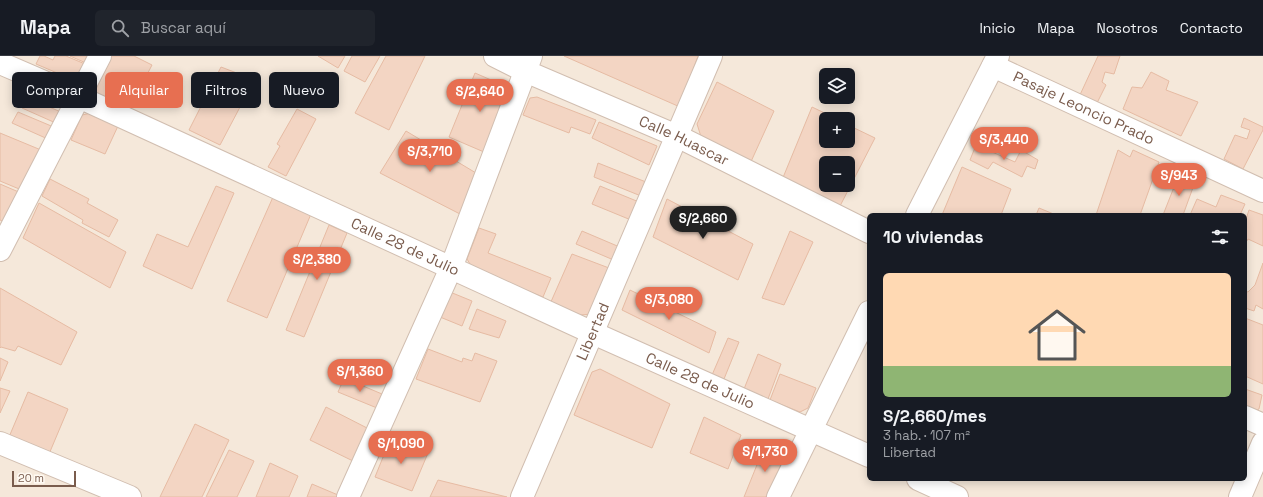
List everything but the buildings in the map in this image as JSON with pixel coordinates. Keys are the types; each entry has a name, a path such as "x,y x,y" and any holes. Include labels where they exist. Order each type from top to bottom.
{"street":[{"path":"92,72 100,56"},
{"name":"Calle Huascar","path":"495,56 528,63 867,231"},
{"name":"Libertad","path":"522,497 711,56"},
{"path":"918,213 995,61"},
{"name":"Pasaje Leoncio Prado","path":"995,61 1263,191"},
{"name":"Calle 28 de Julio","path":"0,63 21,72"},
{"path":"348,497 451,268 528,63"},
{"name":"Calle 28 de Julio","path":"97,105 593,333 867,455"},
{"path":"0,250 73,108"},
{"path":"778,497 867,316"},
{"path":"1247,417 1263,425"},
{"path":"0,443 130,497"},
{"path":"1247,481 1263,443"},
{"path":"922,481 957,497"},
{"path":"1240,497 1247,481"}],"shaded area":[{"path":"0,56 1263,56 1263,497 0,497"}]}
